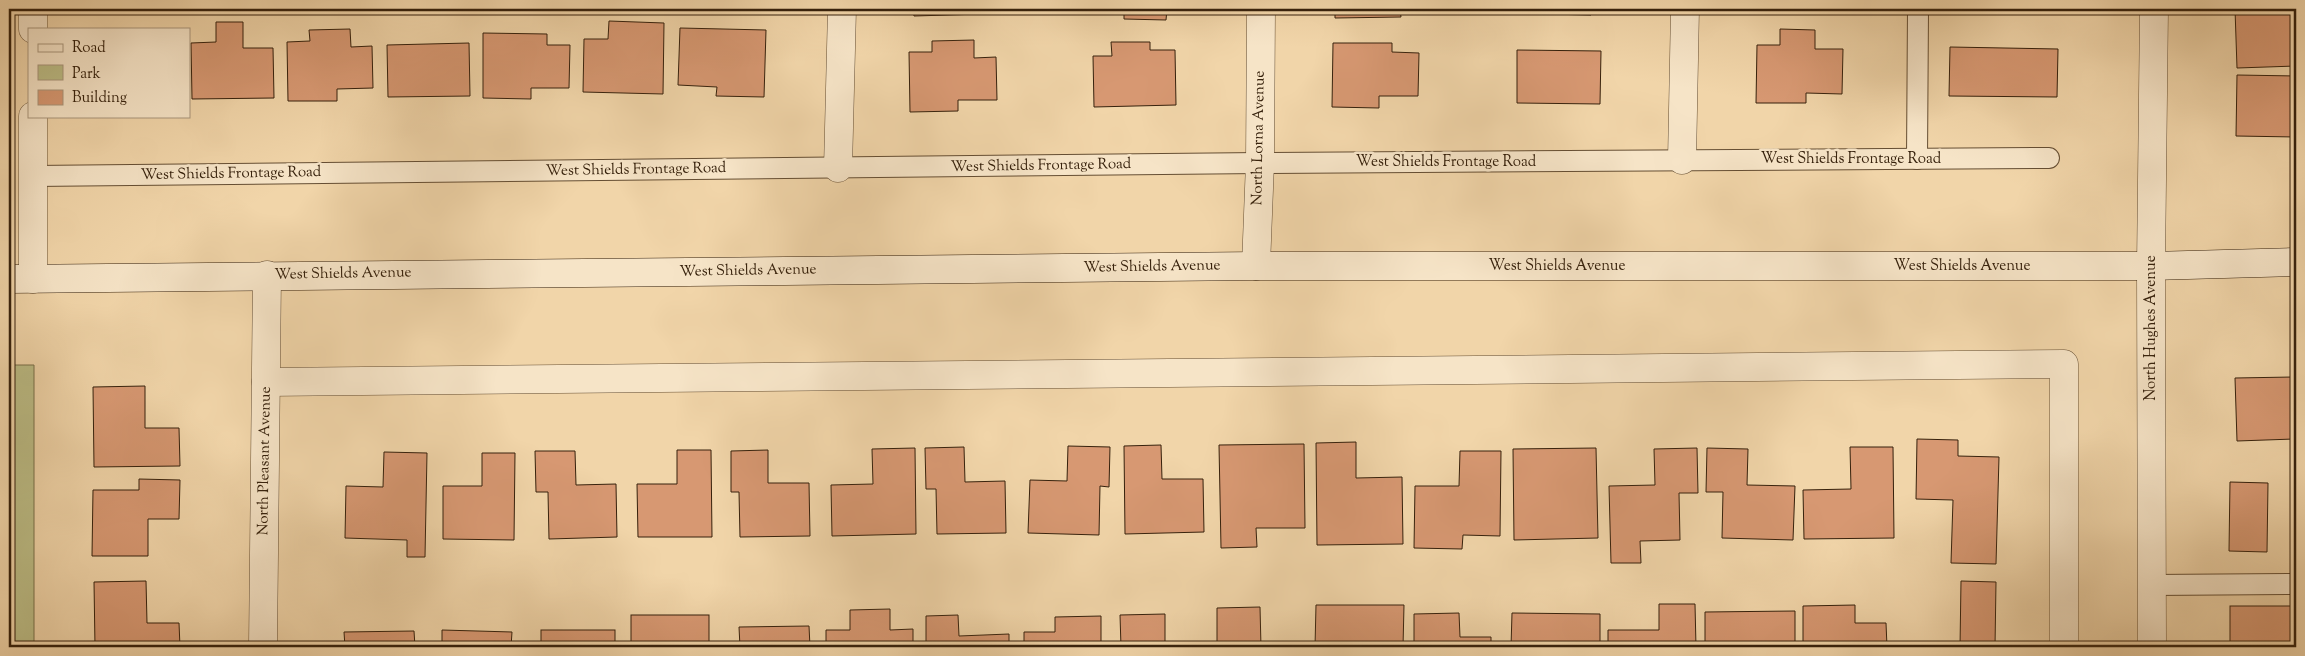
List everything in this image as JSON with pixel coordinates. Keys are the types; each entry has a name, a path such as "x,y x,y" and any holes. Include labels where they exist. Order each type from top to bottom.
{"street":[{"path":"33,9 33,28"},
{"path":"838,168 842,9"},
{"name":"North Lorna Avenue","path":"1256,266 1260,163 1261,9"},
{"path":"1682,160 1685,9"},
{"name":"North Hughes Avenue","path":"2152,647 2151,266 2154,9"},
{"path":"21,279 33,176 33,118"},
{"name":"West Shields Avenue","path":"21,279 1256,266 2151,266 2296,262"},
{"name":"North Pleasant Avenue","path":"263,647 266,275"},
{"path":"266,382 2064,364 2064,647"}],"lane":[{"path":"1917,159 1918,9"},
{"name":"West Shields Frontage Road","path":"33,176 1260,163 2049,158"},
{"path":"2152,585 2296,584"}],"green space":[{"path":"9,365 34,365 34,647 9,647"}],"building":[{"path":"913,9 982,9 982,14 914,16"},
{"path":"1124,9 1167,9 1166,20 1124,19"},
{"path":"1335,9 1400,9 1401,17 1335,18"},
{"path":"1545,9 1591,9 1591,15 1545,14"},
{"path":"1759,9 1813,9 1813,14 1759,13"},
{"path":"2004,9 2048,9 2048,13 2004,13"},
{"path":"2235,9 2296,9 2296,66 2237,68"},
{"path":"609,21 664,23 663,94 583,92 584,39 608,39"},
{"path":"216,22 243,22 243,48 273,48 274,98 192,99 191,43 216,42"},
{"path":"680,28 766,30 764,97 716,96 717,87 678,85"},
{"path":"350,29 351,47 372,46 373,88 337,89 337,101 288,101 287,42 310,41 309,30"},
{"path":"1780,29 1815,30 1815,49 1843,49 1842,94 1806,93 1806,103 1756,103 1757,45 1780,45"},
{"path":"483,33 547,34 547,45 570,45 569,88 531,88 531,99 483,98"},
{"path":"974,40 974,58 996,57 997,100 958,100 958,111 910,112 909,52 932,52 932,41"},
{"path":"1111,42 1150,42 1150,50 1175,50 1176,105 1094,107 1093,56 1112,56"},
{"path":"469,43 470,96 388,97 387,45"},
{"path":"1333,43 1392,43 1392,52 1419,53 1418,96 1379,96 1379,108 1332,107"},
{"path":"1950,47 2058,49 2057,97 1949,96"},
{"path":"1517,50 1601,51 1600,104 1517,103"},
{"path":"2237,75 2296,76 2296,137 2236,136"},
{"path":"2293,363 2296,363 2296,479 2294,439 2237,441 2235,378 2293,377"},
{"path":"145,386 145,428 179,428 180,466 94,467 93,387"},
{"path":"1917,439 1958,440 1958,456 1999,457 1996,564 1951,563 1953,500 1916,499"},
{"path":"1356,442 1356,478 1402,477 1403,544 1317,545 1316,443"},
{"path":"1304,444 1305,528 1256,528 1257,547 1221,548 1219,445"},
{"path":"1161,445 1162,479 1203,479 1204,532 1125,534 1124,446"},
{"path":"1068,446 1110,447 1109,487 1100,486 1099,535 1028,533 1030,480 1067,481"},
{"path":"964,447 965,482 1005,481 1006,533 937,534 936,489 926,489 925,448"},
{"path":"1850,447 1893,447 1894,538 1804,539 1803,490 1851,489"},
{"path":"915,448 916,534 832,536 831,485 873,484 872,449"},
{"path":"1596,448 1598,538 1514,540 1513,449"},
{"path":"1697,448 1698,493 1679,493 1680,540 1640,541 1641,563 1611,563 1609,486 1655,485 1654,449"},
{"path":"1707,448 1748,449 1747,485 1795,486 1793,540 1722,538 1723,492 1706,492"},
{"path":"677,450 711,450 712,537 638,537 637,484 677,484"},
{"path":"768,450 768,483 809,483 810,536 740,537 739,492 731,492 731,451"},
{"path":"535,451 575,451 576,485 616,484 617,537 549,539 548,492 536,492"},
{"path":"1460,451 1501,451 1500,536 1463,535 1462,549 1414,548 1415,486 1459,486"},
{"path":"384,452 427,453 425,557 407,557 407,540 345,538 346,486 383,487"},
{"path":"482,453 515,453 514,540 443,539 443,486 482,486"},
{"path":"139,479 180,480 179,519 148,519 148,556 92,556 93,490 139,490"},
{"path":"2230,482 2268,483 2267,552 2229,551"},
{"path":"146,581 147,623 179,623 180,647 95,647 94,582"},
{"path":"1961,581 1996,582 1995,647 1960,647"},
{"path":"1659,604 1695,604 1696,647 1608,647 1608,630 1659,630"},
{"path":"1316,605 1404,605 1403,647 1315,647"},
{"path":"1855,605 1855,623 1886,623 1887,647 1803,647 1803,606"},
{"path":"2230,606 2296,606 2296,647 2230,647"},
{"path":"1260,607 1261,647 1217,647 1217,608"},
{"path":"890,609 890,630 913,629 913,647 826,647 826,630 850,630 850,610"},
{"path":"1795,611 1795,647 1705,647 1705,612"},
{"path":"1459,613 1460,637 1491,637 1491,647 1414,647 1414,614"},
{"path":"1512,613 1600,614 1600,647 1511,647"},
{"path":"1165,614 1165,647 1121,647 1120,615"},
{"path":"631,615 709,615 709,647 631,647"},
{"path":"958,615 959,636 1009,634 1009,647 926,647 926,616"},
{"path":"1101,616 1101,647 1024,647 1024,632 1055,632 1055,617"},
{"path":"809,626 810,647 740,647 739,627"},
{"path":"442,630 512,632 511,647 442,647"},
{"path":"541,630 615,630 615,647 541,647"},
{"path":"414,631 415,647 345,647 344,632"}]}
